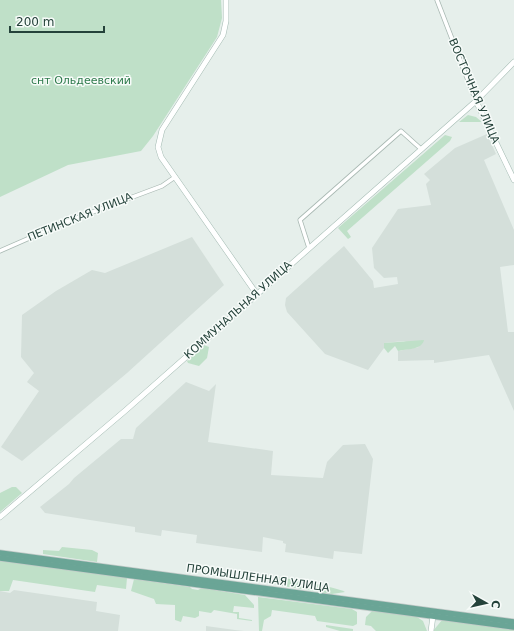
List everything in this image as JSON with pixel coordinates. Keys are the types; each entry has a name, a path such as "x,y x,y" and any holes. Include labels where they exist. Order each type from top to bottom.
{"main road":[{"path":"226,0 225,29 221,38 159,136 159,151 175,177 256,293"},
{"name":"КОММУНАЛЬНАЯ УЛИЦА","path":"0,517 126,410 256,293 476,102 514,62"},
{"name":"ВОСТОЧНАЯ УЛИЦА","path":"476,102 514,180"},
{"name":"ПРОМЫШЛЕННАЯ УЛИЦА","path":"0,553 100,569"},
{"name":"ПРОМЫШЛЕННАЯ УЛИЦА","path":"0,558 132,573 505,623 514,622"},
{"name":"ПРОМЫШЛЕННАЯ УЛИЦА","path":"363,604 422,615 433,614"},
{"path":"431,631 433,614"},
{"path":"422,615 429,619 432,624"},
{"name":"ПРОМЫШЛЕННАЯ УЛИЦА","path":"505,623 514,627"}],"street":[{"name":"ВОСТОЧНАЯ УЛИЦА","path":"437,0 476,102"},
{"path":"308,248 300,220 390,141 402,131 421,149"},
{"name":"ПЕТИНСКАЯ УЛИЦА","path":"0,251 66,222 162,186 175,177"}],"shaded area":[{"path":"487,134 496,154 484,160 514,230 514,265 500,267 508,332 514,332 514,411 489,355 434,363 434,360 398,361 398,351 419,347 404,341 384,343 384,348 368,370 325,354 287,312 285,305 286,298 344,246 373,281 374,288 398,284 397,277 384,278 374,268 372,248 398,209 431,205 426,184 430,180 424,174 455,148"},
{"path":"192,237 224,285 127,373 22,461 1,447 39,391 27,382 34,373 21,357 22,315 56,291 92,270 105,273"},
{"path":"186,382 209,391 216,384 208,442 273,451 271,475 323,478 327,462 343,445 365,444 373,459 362,554 334,551 333,559 285,552 286,544 283,543 283,541 263,537 262,552 196,543 197,535 162,530 161,536 135,532 135,527 45,513 40,507 121,439 133,439 136,428"},
{"path":"14,590 97,602 96,611 120,615 118,631 0,631 0,591 10,593"},
{"path":"206,626 235,630 244,631 206,631"}],"green space":[{"name":"снт Ольдеевский","path":"0,0 221,0 222,18 217,37 153,136 141,151 68,165 0,197"},
{"path":"468,115 476,117 482,122 459,122"},
{"path":"445,135 452,137 450,141 347,231 351,237 348,239 338,228"},
{"path":"424,340 420,346 398,351 395,346 388,353 384,348 384,343"},
{"path":"204,345 209,347 207,358 199,366 188,363 187,361"},
{"path":"12,487 16,487 22,493 0,512 0,493"},
{"path":"62,547 92,550 98,553 97,562 43,554 43,550 59,551"},
{"path":"0,560 127,578 126,589 97,585 95,592 13,580 9,591 0,591"},
{"path":"275,577 323,585 345,592 332,594 277,585 274,583"},
{"path":"134,579 190,587 198,590 202,588 245,595 254,605 254,608 234,606 233,612 239,612 239,618 252,621 237,619 237,614 214,610 211,613 199,611 199,616 195,618 183,616 181,622 175,620 175,605 156,604 154,599 131,591"},
{"path":"258,597 352,609 357,612 357,624 353,626 317,621 315,616 272,610 271,616 264,620 262,631 259,631"},
{"path":"373,610 417,617 423,621 427,631 376,631 371,626 365,625 366,617"},
{"path":"442,620 514,630 514,631 433,631"},
{"path":"326,625 353,629 353,631 340,631 326,627"}]}
